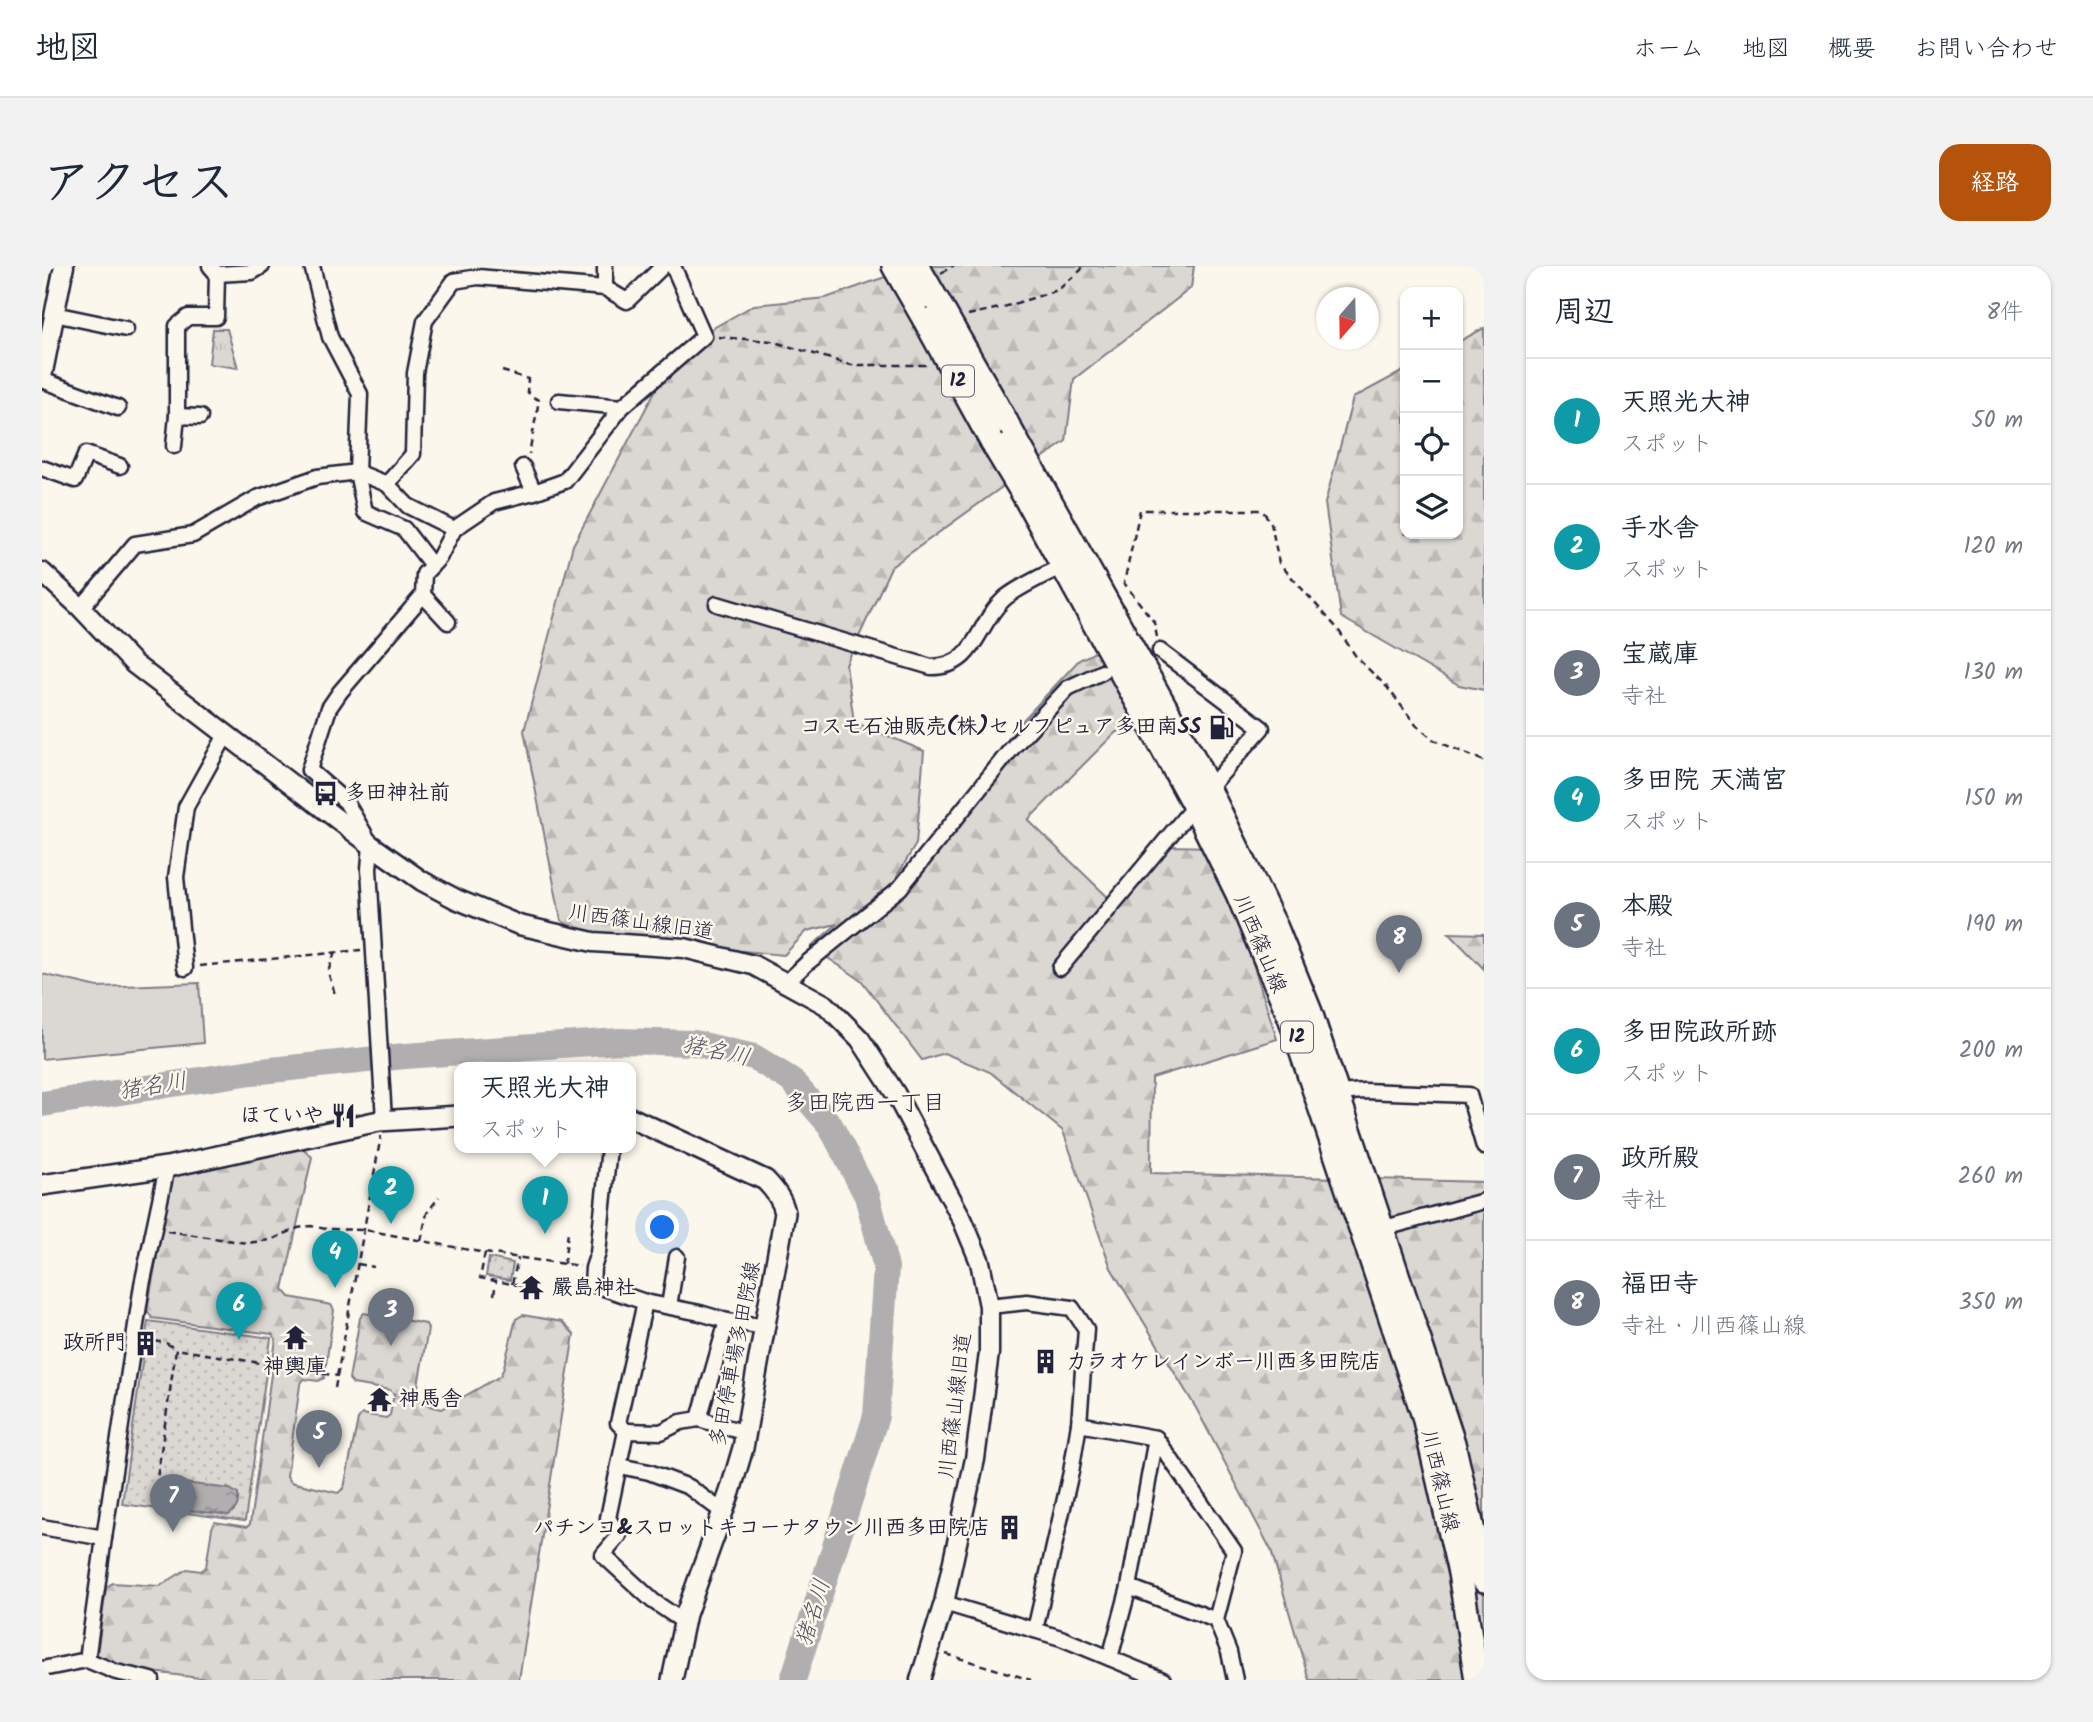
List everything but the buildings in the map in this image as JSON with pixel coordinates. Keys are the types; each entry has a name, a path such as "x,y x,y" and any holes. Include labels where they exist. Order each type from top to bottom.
{"main road":[{"name":"川西篠山線","path":"894,266 932,311 1006,422 1201,796 1238,894 1290,1017 1423,1416 1461,1573 1477,1680"},
{"name":"川西篠山線","path":"917,266 932,311 992,442 1062,566 1201,796 1276,928 1310,1012 1338,1093 1453,1443 1484,1580"},
{"path":"42,1185 167,1167 384,1111 454,1116"},
{"name":"多田停車場多田院線","path":"636,1120 765,1180 772,1186 785,1213 746,1433 723,1512 684,1622 672,1680"}],"street":[{"path":"64,266 42,379 118,408"},
{"path":"174,446 177,416 177,326 188,317 216,317 214,270 252,272 262,266"},
{"path":"312,266 330,337 360,394 357,472 365,512 404,529 431,565"},
{"path":"605,266 605,288"},
{"path":"387,484 413,454 415,373 425,321 454,282 478,277 605,288 626,301 663,266"},
{"path":"384,1111 369,869 371,845 346,802 309,770 329,708 424,595 424,574 439,558 454,529 494,502 565,481 622,407 704,336 673,266"},
{"path":"54,314 126,328"},
{"path":"559,401 622,407"},
{"path":"177,416 200,416"},
{"path":"42,468 75,480 86,454 120,467"},
{"path":"523,467 534,492"},
{"path":"81,607 135,544 193,535 257,498 317,477 357,472 387,484 408,506 454,529"},
{"path":"717,604 931,667 945,667 966,654 1005,599 1062,566"},
{"name":"川西篠山線旧道","path":"42,572 81,607 134,664 422,881 519,925 593,942 684,948 753,965 827,1005 860,1039 895,1093 963,1221 980,1262 989,1306 989,1353 975,1459 944,1603 920,1680"},
{"path":"424,595 448,622"},
{"path":"1060,968 1201,796 1262,728 1160,651"},
{"path":"787,982 900,888 974,794 1068,688 1102,672"},
{"path":"185,968 176,877 186,807 226,735"},
{"path":"1338,1093 1364,1091 1469,1095 1484,1147"},
{"path":"608,1153 592,1284 645,1303 766,1327"},
{"path":"87,1660 142,1285 167,1167"},
{"path":"1381,1229 1484,1200"},
{"path":"668,1306 677,1257"},
{"path":"989,1306 1027,1302 1072,1308 1086,1329 1079,1424 1071,1472 1035,1630"},
{"path":"645,1303 618,1423 626,1431 661,1432 681,1422 699,1419 746,1433"},
{"path":"699,1419 727,1321"},
{"path":"1079,1424 1156,1438 1234,1551 1216,1620 1229,1652 1235,1680"},
{"path":"626,1431 608,1518 620,1536 603,1555 653,1601 684,1622"},
{"path":"1110,1658 1129,1587 1156,1438"},
{"path":"620,1465 649,1472 689,1487 723,1512"},
{"path":"42,1527 104,1538"},
{"path":"1129,1587 1216,1620"},
{"path":"944,1603 1061,1638 1163,1680"},
{"path":"42,1670 87,1660 116,1672 152,1680"}],"path":[{"path":"966,315 1004,307 1058,290 1083,266"},
{"path":"704,336 771,341 851,365 925,365"},
{"path":"502,371 527,379 527,391 539,400 528,459 523,467"},
{"path":"1160,651 1154,622 1124,583 1140,510 1262,510 1271,523 1279,563 1336,628 1357,658 1387,687 1416,726 1434,740 1484,761"},
{"path":"185,968 375,948"},
{"path":"335,952 328,972 335,994"},
{"path":"335,1388 378,1156"},
{"path":"421,1241 427,1213 439,1197"},
{"path":"154,1228 202,1238 247,1243 271,1240 298,1228 311,1226 366,1230 485,1253 593,1268"},
{"path":"564,1264 568,1232"},
{"path":"485,1253 480,1278 523,1286"},
{"path":"512,1284 518,1258"},
{"path":"358,1264 374,1267"},
{"path":"494,1295 496,1281"},
{"path":"154,1341 166,1343 176,1349 338,1376"},
{"path":"154,1499 176,1349"},
{"path":"929,1649 1031,1680"}],"green space":[{"path":"916,266 1194,266 1191,288 1074,379 1066,441 891,567 846,665 854,722 924,751 916,844 897,876 911,864 1024,719 1079,660 1115,642 1165,730 1116,732 1028,820 1115,904 1166,846 1216,847 1277,1039 1152,1078 1151,1173 1484,1182 1484,1680 1309,1680 1271,1550 1196,1408 1111,1268 1063,1131 990,1072 944,1053 922,1060 861,980 811,947 837,924 807,931 784,955 583,936 561,920 524,731 573,545 678,348 754,305 826,298"},
{"path":"1484,328 1484,690 1459,685 1341,617 1325,503 1353,398 1400,373 1400,539 1463,539 1463,339"},
{"path":"213,329 227,329 238,368 209,364"},
{"path":"1449,933 1484,934 1484,969"},
{"path":"42,974 98,987 199,983 203,1043 42,1059"},
{"path":"303,1148 312,1157 283,1289 290,1297 331,1305 334,1310 324,1378 318,1381 304,1379 300,1385 287,1476 291,1482 338,1493 344,1488 358,1419 362,1414 386,1418 390,1415 394,1394 390,1390 353,1384 349,1379 360,1318 364,1313 426,1324 428,1329 416,1397 430,1406 442,1409 500,1376 516,1319 523,1315 562,1322 574,1334 519,1680 215,1680 106,1666 97,1655 106,1588 112,1583 160,1586 187,1569 201,1571 206,1567 215,1522 247,1527 250,1524 276,1339 272,1334 152,1318 147,1310 171,1181 177,1174"},
{"path":"489,1258 513,1263 510,1280 486,1276"},
{"path":"148,1321 271,1338 245,1521 122,1504"}],"water":[{"path":"185,1483 230,1489 238,1494 237,1506 229,1515 187,1510 179,1506 178,1487"}],"waterway":[{"name":"猪名川","path":"42,1104 252,1072 405,1056 619,1041 694,1043 754,1057 791,1080 830,1125 867,1196 886,1267 876,1416 793,1680"}],"place":[{"name":"コスモ石油販売(株)セルフピュア多田南SS","path":"1221,727"},
{"name":"多田神社前","path":"325,793"},
{"name":"福田寺","path":"1399,973"},
{"name":"ほていや","path":"344,1116"},
{"name":"手水舎","path":"391,1224"},
{"name":"天照光大神","path":"545,1234"},
{"name":"多田院 天満宮","path":"335,1288"},
{"name":"嚴島神社","path":"532,1288"},
{"name":"神輿庫","path":"295,1338"},
{"name":"多田院政所跡","path":"239,1340"},
{"name":"政所門","path":"146,1343"},
{"name":"宝蔵庫","path":"391,1346"},
{"name":"カラオケレインボー川西多田院店","path":"1046,1362"},
{"name":"神馬舎","path":"379,1399"},
{"name":"本殿","path":"319,1468"},
{"name":"パチンコ&スロットキコーナタウン川西多田院店","path":"1010,1528"},
{"name":"政所殿","path":"173,1532"}],"district":[{"name":"多田院西一丁目","path":"865,1104"}]}
